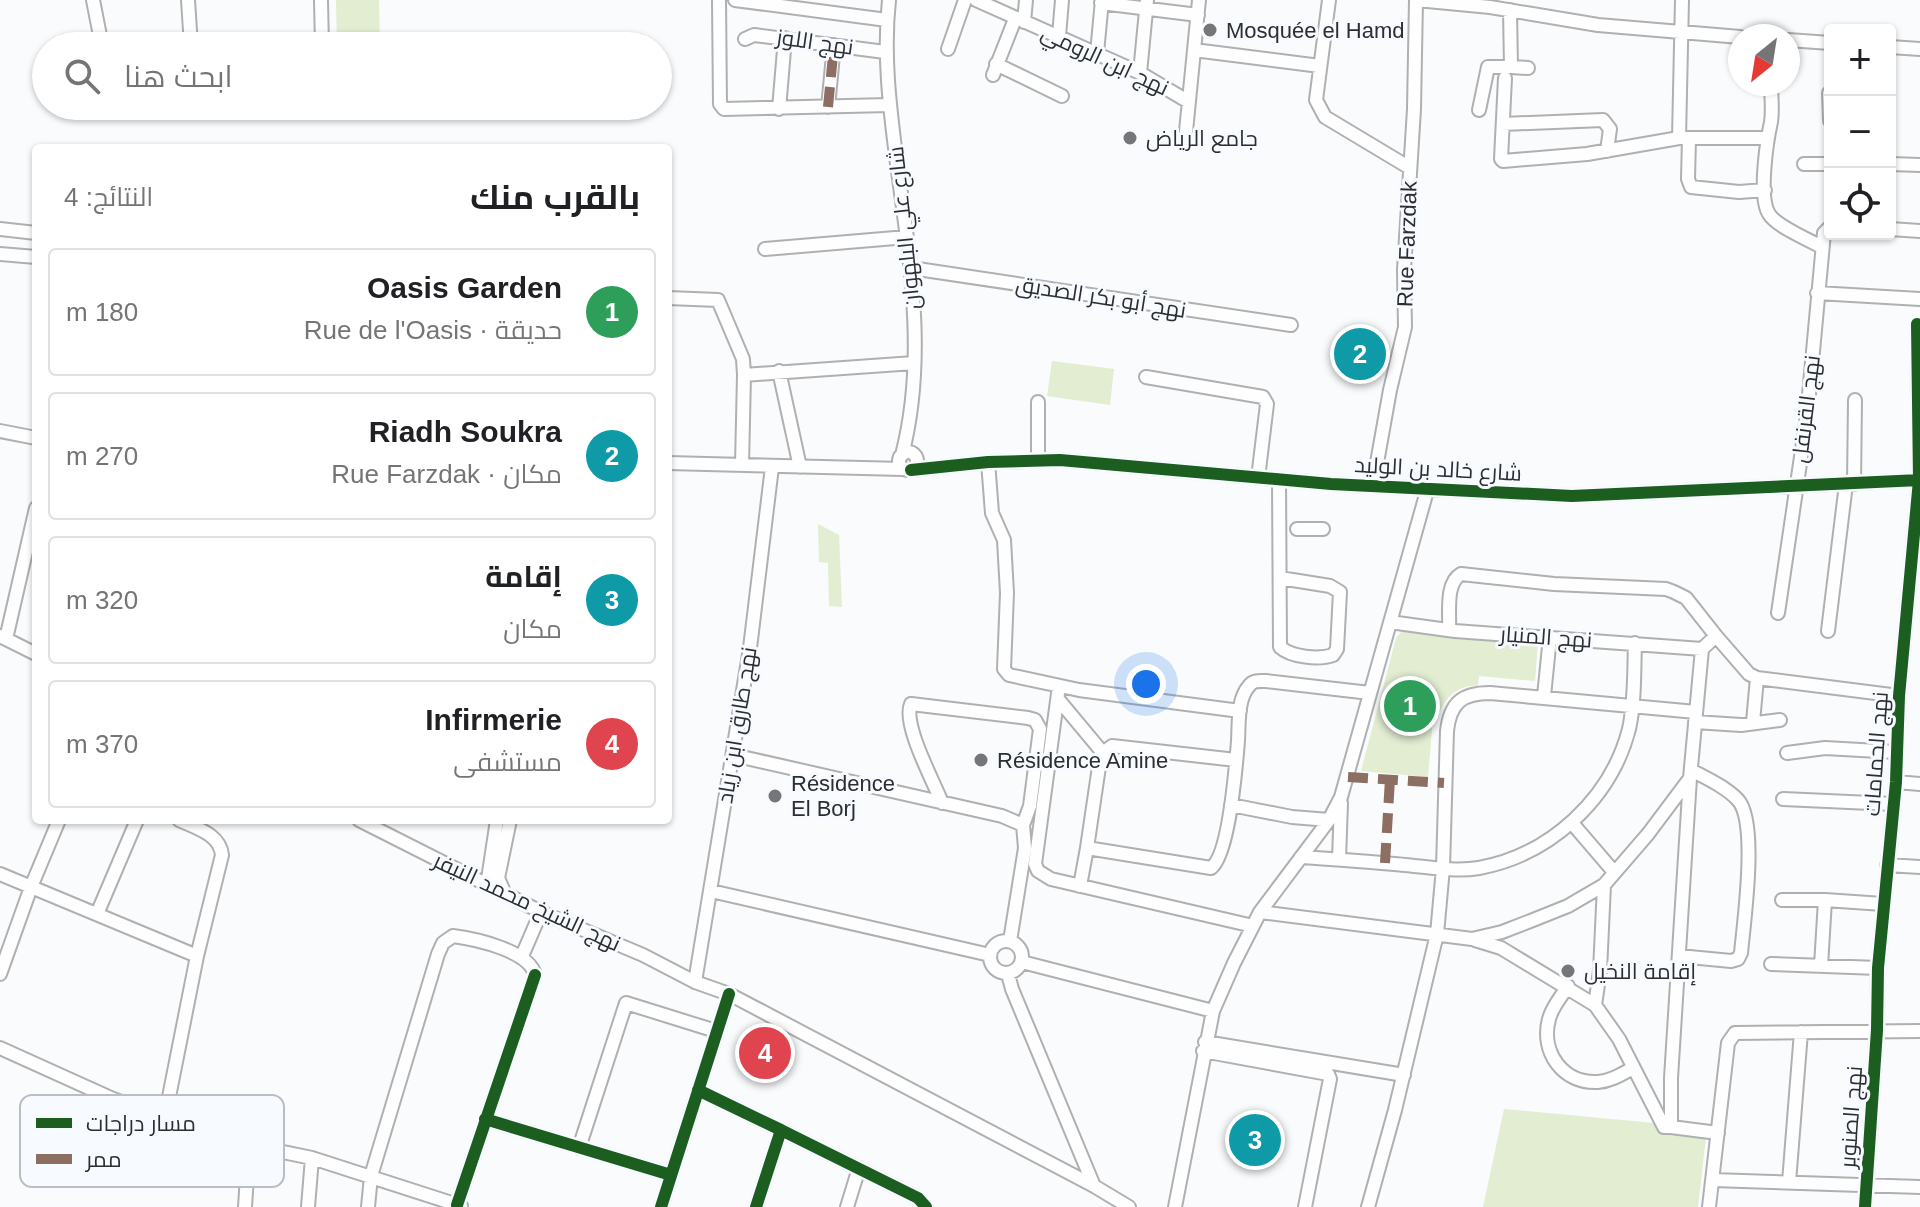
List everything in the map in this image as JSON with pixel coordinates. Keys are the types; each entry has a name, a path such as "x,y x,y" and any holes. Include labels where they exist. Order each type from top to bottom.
{"street":[{"path":"93,0 99,32"},
{"path":"188,0 190,32"},
{"path":"321,0 322,32"},
{"path":"719,0 720,104 724,109 889,105"},
{"path":"735,0 887,20"},
{"name":"شارع علي البلهوان","path":"889,0 885,52 889,105 911,268 914,363 908,460"},
{"path":"948,49 965,0"},
{"path":"1026,0 994,70 1062,96"},
{"path":"1059,36 1062,0"},
{"path":"1186,131 1199,0"},
{"path":"1329,0 1316,100 1325,117 1410,168"},
{"path":"1416,0 1510,10 1598,25 1728,36"},
{"name":"Rue Farzdak","path":"1373,485 1405,327 1404,270 1416,0"},
{"path":"1682,0 1680,33 1684,138 1691,187 1739,192 1765,190"},
{"name":"نهج ابن الرومي","path":"982,1 1019,21 1140,73 1189,102"},
{"path":"1097,53 1101,2 1147,3 1198,15"},
{"path":"1140,73 1147,3"},
{"path":"1510,10 1503,161 1607,151 1684,138 1765,138"},
{"name":"نهج اللوز","path":"745,39 754,35 885,52"},
{"path":"779,109 785,38"},
{"path":"1800,41 1824,43"},
{"path":"828,107 834,45"},
{"path":"1896,47 1920,49"},
{"path":"1194,50 1320,66"},
{"path":"1479,110 1488,67 1508,72 1528,68"},
{"path":"1771,96 1770,124 1765,138 1768,213 1822,247"},
{"path":"1503,124 1603,120 1610,129 1607,151"},
{"path":"1804,164 1824,164"},
{"path":"1896,164 1920,165"},
{"path":"0,229 32,233"},
{"path":"1896,229 1920,231"},
{"name":"نهج القرنفل","path":"1778,613 1807,416 1824,233"},
{"path":"765,249 907,237"},
{"path":"0,254 32,257"},
{"name":"نهج أبو بكر الصديق","path":"911,268 1291,325"},
{"path":"1817,293 1920,299"},
{"path":"672,298 718,300 743,359 742,465"},
{"name":"نهج الحمامات","path":"1877,1030 1878,968 1919,480 1917,324"},
{"path":"744,375 914,363"},
{"path":"779,371 800,467"},
{"path":"1146,377 1263,397 1267,404 1258,478"},
{"path":"1828,631 1850,484 1855,400"},
{"path":"1038,402 1038,460"},
{"path":"0,431 32,437"},
{"name":"شارع خالد بن الوليد","path":"672,463 858,467 908,460 954,464 1038,460 1108,463 1427,491 1572,496 1919,480"},
{"path":"988,462 992,513 1004,540 1007,593 1004,669 1009,675 1058,693 1240,711"},
{"name":"نهج طارق ابن زياد","path":"695,982 752,633 772,467"},
{"path":"1279,480 1280,647 1289,653 1322,657 1333,655 1337,649 1340,592 1330,586 1280,578"},
{"path":"1175,1207 1213,1011 1260,912 1329,820 1341,797 1427,491"},
{"path":"32,524 3,638 32,652"},
{"path":"1297,529 1323,529"},
{"path":"1449,630 1451,585 1461,574 1554,584 1666,589 1686,598 1749,674 1757,678 1899,696"},
{"name":"نهج المنيار","path":"1390,622 1449,630 1702,649"},
{"path":"1671,1127 1695,717 1702,649 1716,636"},
{"path":"1544,696 1550,637"},
{"path":"1301,857 1443,868 1479,867 1529,851 1572,823 1602,786 1618,756 1629,729 1635,643"},
{"path":"1753,722 1757,678"},
{"path":"1087,848 1211,868 1220,857 1231,805 1240,711 1245,693 1255,680 1370,693"},
{"path":"1058,693 1103,753"},
{"path":"1058,693 1035,864 1038,871 1080,886 1253,926"},
{"path":"1368,1207 1404,1075 1437,934 1443,868 1445,757 1448,719 1453,709 1469,695 1544,696 1632,705 1729,725 1780,720"},
{"path":"942,803 910,725 908,709 911,704 1035,720 1040,729 1030,806 1023,825 1025,848 1010,941"},
{"path":"1080,886 1103,753 1112,746 1236,760"},
{"path":"1787,753 1825,748 1896,752"},
{"path":"733,755 1002,816 1023,825"},
{"path":"1472,939 1502,932 1568,906 1604,885 1648,834 1690,774"},
{"path":"1679,956 1738,959 1745,901 1749,824 1745,810 1738,799 1690,774"},
{"path":"1896,782 1920,784"},
{"path":"1339,859 1341,797"},
{"path":"1783,799 1893,804"},
{"path":"1231,805 1292,817 1329,820"},
{"path":"1572,823 1614,872"},
{"path":"0,974 57,824"},
{"path":"97,914 135,824"},
{"path":"169,1095 197,956 220,868 221,848 209,834 188,824"},
{"name":"نهج الشيخ محمد النيفر","path":"367,824 541,912 643,955 695,982 729,994 1129,1207"},
{"path":"487,886 496,824"},
{"path":"506,894 498,878 509,824"},
{"path":"1887,865 1920,867"},
{"path":"0,874 197,956"},
{"path":"1595,1005 1600,971 1604,885"},
{"path":"711,891 990,955"},
{"path":"1782,900 1883,904"},
{"path":"1821,966 1825,900"},
{"path":"522,956 541,912"},
{"path":"1260,912 1472,939 1501,948 1595,1005 1619,1039 1664,1127 1718,1133"},
{"path":"284,1152 371,1176 460,1206 485,1119 535,975 533,965 522,956 460,937 453,936 443,943 371,1176 368,1207"},
{"path":"1010,941 1019,946 1022,962 1017,970 1008,974 995,969 990,955 994,945 1010,941"},
{"path":"1022,962 1213,1011"},
{"path":"1771,964 1878,968"},
{"path":"1008,974 1094,1186"},
{"path":"1568,986 1550,1016 1547,1028 1546,1040 1559,1068 1572,1077 1599,1082 1633,1068"},
{"path":"661,1207 729,994"},
{"path":"579,1148 626,1003 716,1031"},
{"name":"نهج الصنوبر","path":"1865,1207 1877,1030"},
{"path":"1709,1207 1730,1038 1735,1033 1920,1031"},
{"path":"1789,1182 1801,1032"},
{"path":"1204,1046 1404,1075"},
{"path":"1204,1046 1328,1074 1330,1079 1305,1207"},
{"path":"0,1048 104,1095"},
{"path":"698,1090 918,1198 926,1207"},
{"path":"485,1119 671,1175"},
{"path":"756,1207 781,1130"},
{"path":"308,1207 312,1158"},
{"path":"847,1207 859,1168"},
{"path":"1713,1180 1920,1187"},
{"path":"245,1207 246,1187"}],"green space":[{"path":"336,0 379,0 380,32 337,32"},
{"path":"1052,361 1114,369 1110,405 1047,396"},
{"path":"818,524 839,535 842,607 829,606 828,563 819,562"},
{"path":"1402,631 1538,642 1535,681 1479,676 1478,686 1464,687 1448,699 1438,717 1433,718 1428,777 1361,771 1396,638"},
{"path":"1504,1109 1707,1128 1698,1207 1483,1207"}],"marked path":[{"path":"828,107 834,45"},
{"path":"1348,777 1444,783"},
{"path":"1385,863 1390,779"}],"cycle path":[{"path":"1865,1207 1878,968 1919,480 1917,324"},
{"path":"911,470 988,462 1060,460 1331,484 1572,496 1920,480"},
{"path":"457,1205 535,975"},
{"path":"661,1207 729,994"},
{"path":"698,1090 781,1130 756,1207"},
{"path":"485,1119 671,1175"},
{"path":"781,1130 918,1198 926,1207"}],"place":[{"name":"Mosquée el Hamd","path":"1210,30"},
{"name":"جامع الرياض","path":"1130,138"},
{"name":"Riadh Soukra","path":"1360,354"},
{"name":"Oasis Garden","path":"1410,706"},
{"name":"Résidence Amine","path":"981,760"},
{"name":"Résidence El Borj","path":"775,796"},
{"name":"إقامة النخيل","path":"1568,971"},
{"name":"Infirmerie","path":"765,1053"},
{"name":"إقامة","path":"1255,1140"}]}
